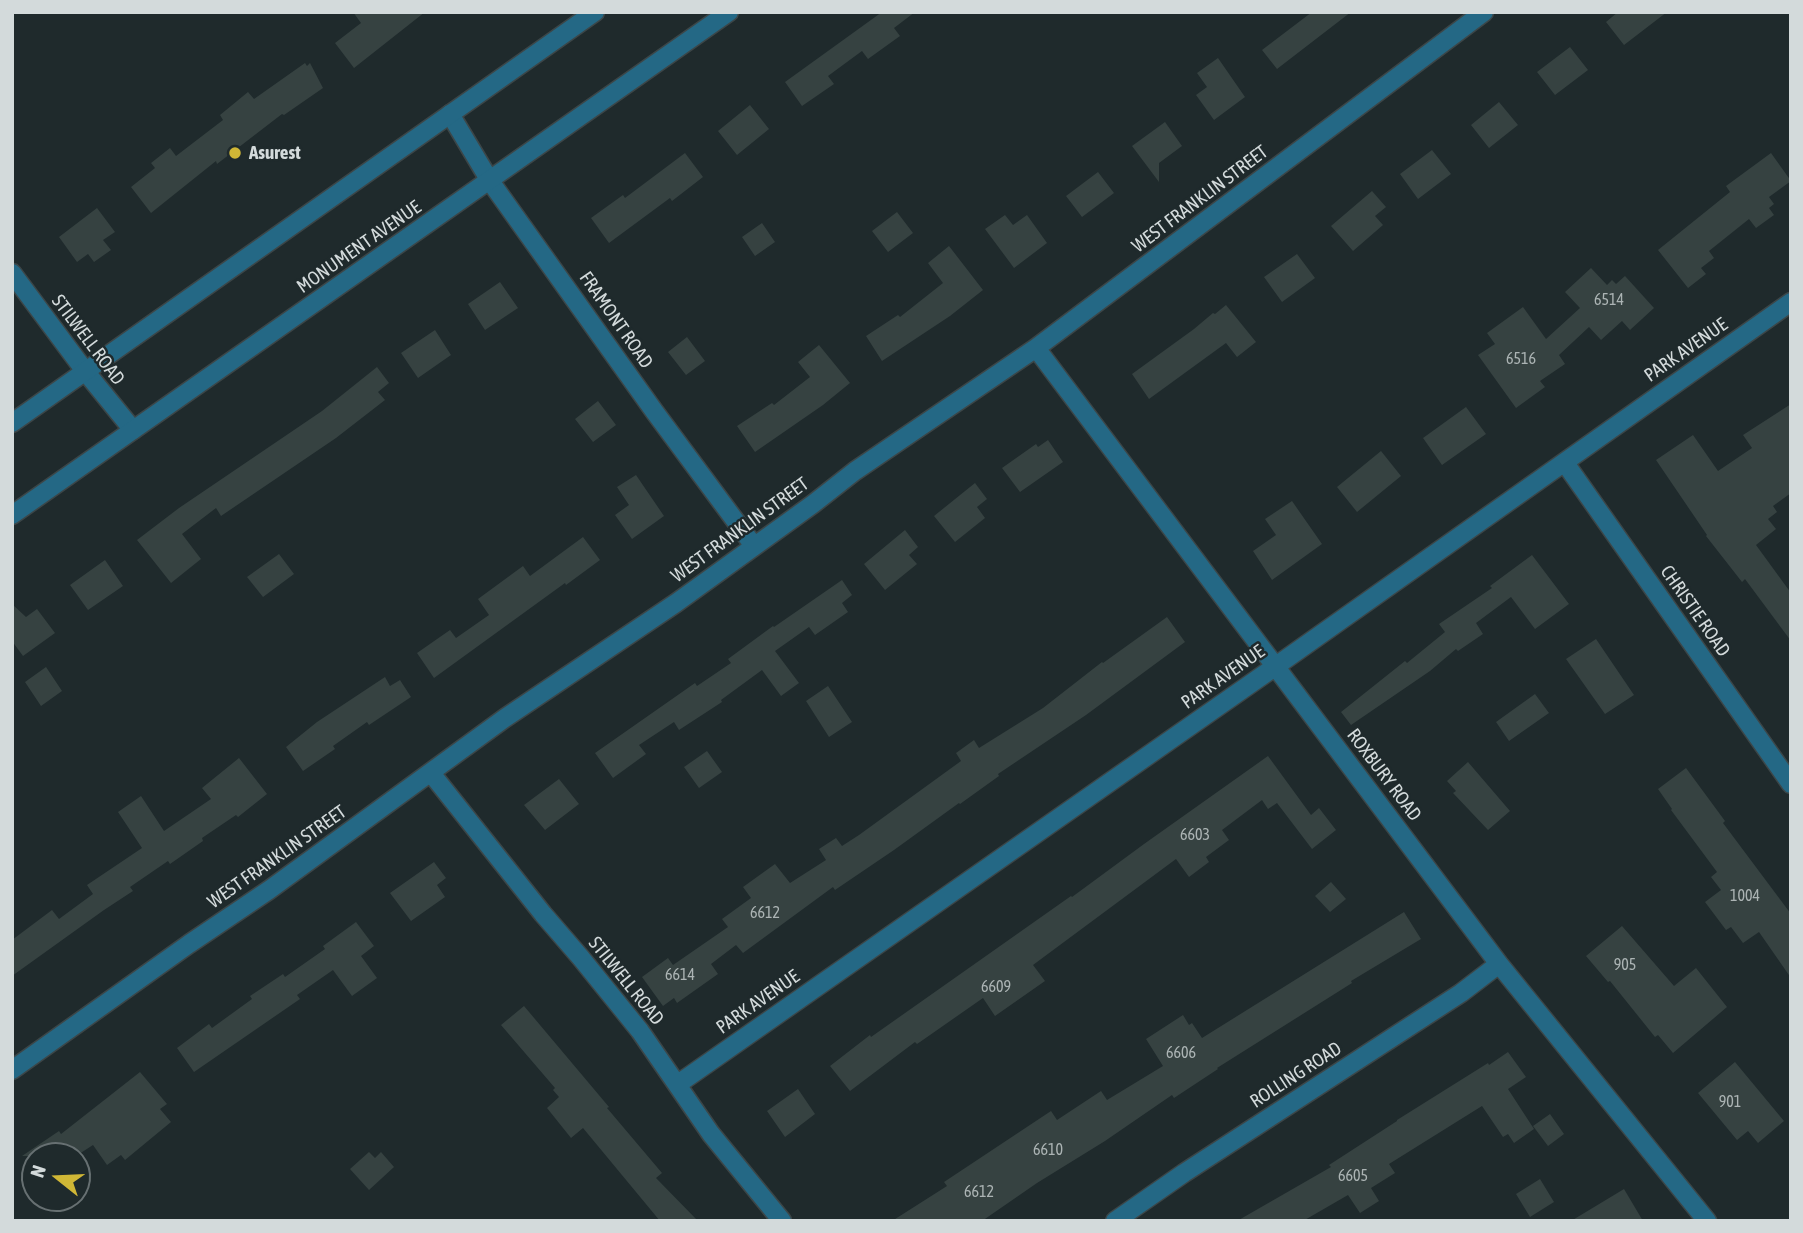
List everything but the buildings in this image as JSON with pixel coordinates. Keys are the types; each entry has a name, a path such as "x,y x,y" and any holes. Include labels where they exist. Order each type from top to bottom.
{"street":[{"path":"12,423 594,12"},
{"name":"MONUMENT AVENUE","path":"12,515 729,12"},
{"name":"WEST FRANKLIN STREET","path":"12,1070 269,890 517,711 676,603 855,471 1036,348 1484,12"},
{"name":"FRAMONT ROAD","path":"450,114 490,181 754,546"},
{"name":"STILWELL ROAD","path":"12,274 132,430"},
{"name":"PARK AVENUE","path":"678,1084 1791,302"},
{"name":"ROXBURY ROAD","path":"1036,348 1499,964 1707,1221"},
{"name":"CHRISTIE ROAD","path":"1565,463 1791,784"},
{"name":"STILWELL ROAD","path":"431,772 640,1031 711,1134 782,1221"},
{"name":"ROLLING ROAD","path":"1115,1221 1184,1172 1461,993 1499,964"}],"place":[{"name":"Asurest","path":"235,153"}]}
